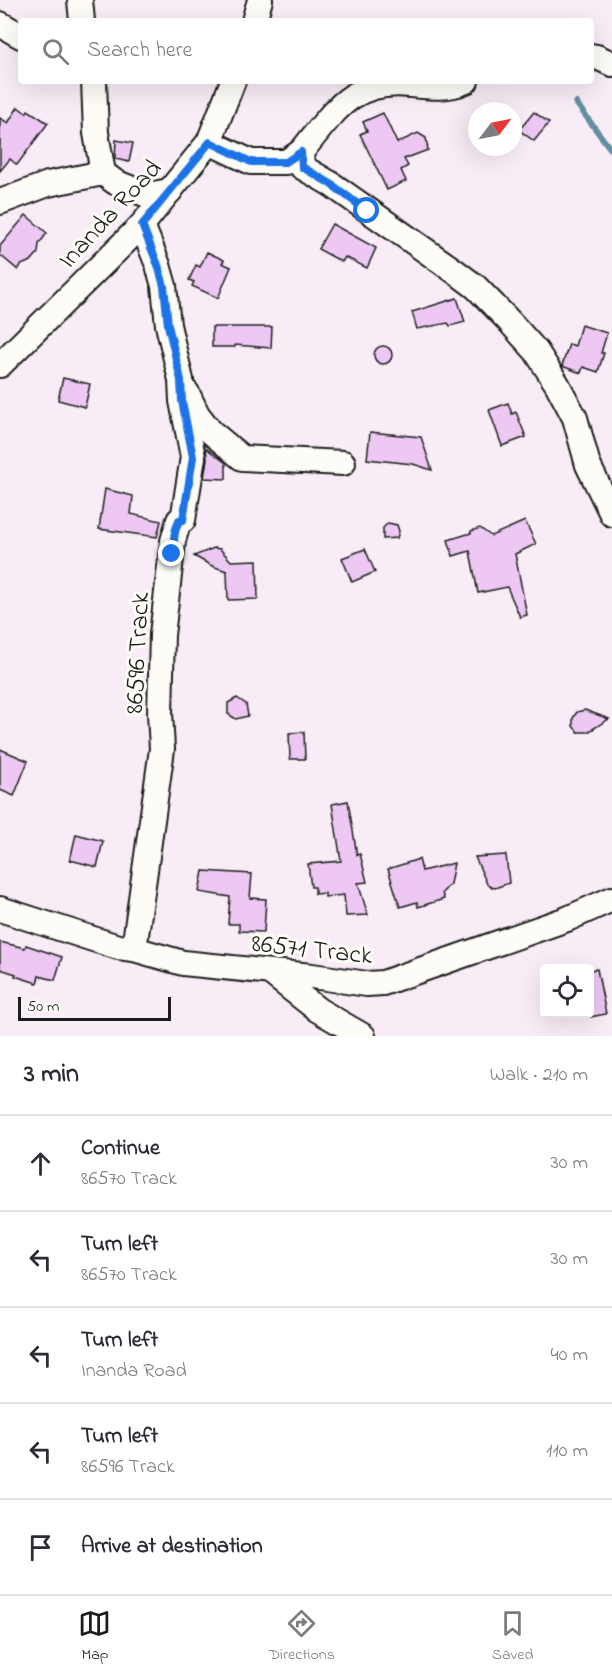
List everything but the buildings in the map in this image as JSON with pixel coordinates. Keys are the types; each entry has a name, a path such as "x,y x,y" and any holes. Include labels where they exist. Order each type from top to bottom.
{"street":[{"path":"80,0 82,18"},
{"path":"255,18 260,0"},
{"path":"0,24 18,34"},
{"path":"594,56 612,64"},
{"path":"94,84 96,133 103,173 115,182 147,195 170,191"},
{"name":"Inanda Road","path":"0,365 142,225 210,142 232,84"},
{"path":"210,142 251,162 286,162 301,152 340,104 365,89 395,84 447,87 456,84"},
{"path":"301,152 302,167 331,184 476,287 536,351 575,418 588,465 612,514"},
{"path":"0,202 48,184 103,173"},
{"name":"86596 Track","path":"134,950 162,749 160,690 163,624 173,541 179,520 183,520 193,457 182,401 181,380 168,325 164,286 142,225"},
{"path":"181,380 197,414 211,432 242,458 343,463"},
{"name":"86571 Track","path":"0,909 118,947 183,963 367,984 383,983 567,919 612,899"},
{"path":"270,972 318,1010 363,1036"}],"waterway":[{"path":"576,103 612,151"}],"route":[{"path":"172,554 175,532 179,520 183,520 193,457 182,401 181,380 168,325 164,286 142,225 210,142 251,162 286,162 301,152 302,167 331,184 367,211"}]}
